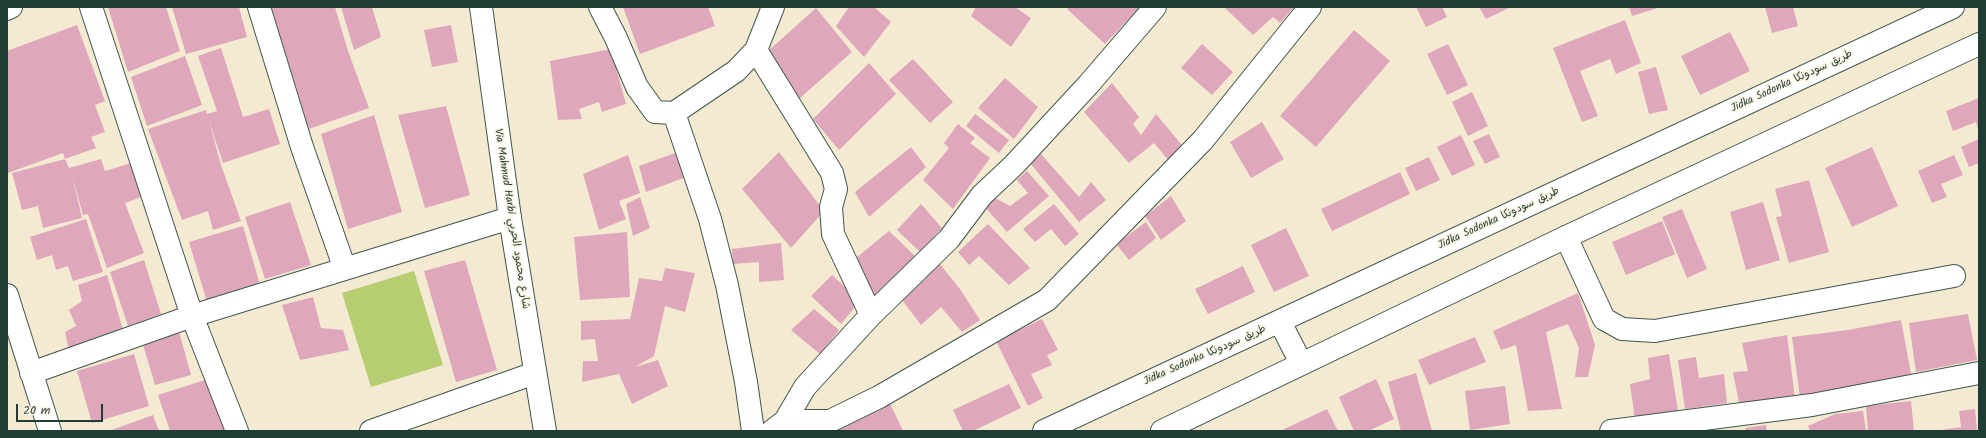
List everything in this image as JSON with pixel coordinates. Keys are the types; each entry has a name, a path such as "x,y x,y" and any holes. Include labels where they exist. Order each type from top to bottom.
{"street":[{"path":"7,9 12,7"},
{"path":"91,7 192,316 237,431"},
{"path":"259,7 302,148 345,269"},
{"name":"Via Mahmud Harbi شارع محمود الحربي","path":"481,7 510,218 545,431"},
{"path":"600,7 616,38 637,88 655,112 674,113 736,71 756,50 773,7"},
{"path":"779,426 805,387 871,315 949,239 982,196 1014,165 1088,85 1155,7"},
{"path":"779,426 830,421 879,398 1047,300 1203,140 1310,7"},
{"name":"Jidka Sodonka طريق سودونكا","path":"1044,431 1953,7"},
{"path":"1162,431 1566,237 1979,44"},
{"path":"756,50 832,173 836,189 831,208 833,234 871,315"},
{"path":"674,113 710,219 727,285 746,382 753,431"},
{"path":"31,373 192,316 510,218"},
{"path":"1566,237 1604,319 1622,329 1655,331 1954,276"},
{"path":"7,296 50,431"},
{"path":"1280,322 1301,363"},
{"path":"371,431 535,373"},
{"path":"1611,431 1812,405 1979,374"}],"green space":[{"path":"414,271 443,365 371,387 342,293"}],"building":[{"path":"108,7 166,7 180,51 128,72"},
{"path":"172,7 239,7 247,37 186,54"},
{"path":"271,7 335,7 348,51 369,108 309,129"},
{"path":"341,7 372,7 381,37 354,50"},
{"path":"623,7 708,7 715,26 640,54"},
{"path":"849,7 874,7 891,22 864,57 836,26"},
{"path":"976,7 1015,7 1031,18 1011,47 971,16"},
{"path":"1070,7 1140,7 1105,44 1067,9"},
{"path":"1224,7 1294,7 1280,23 1273,17 1253,35"},
{"path":"1416,7 1442,7 1447,17 1426,27"},
{"path":"1479,7 1511,7 1486,19"},
{"path":"1629,7 1661,7 1632,16"},
{"path":"1765,7 1793,7 1798,26 1772,33"},
{"path":"816,8 852,52 791,106 757,61"},
{"path":"1625,20 1641,63 1616,74 1610,59 1580,71 1598,116 1582,122 1553,48"},
{"path":"77,25 105,101 95,105 105,132 91,137 96,148 65,159 63,153 8,173 7,51"},
{"path":"451,25 458,62 432,67 424,30"},
{"path":"1354,30 1390,61 1316,147 1280,116"},
{"path":"1730,32 1750,71 1700,95 1681,56"},
{"path":"1202,44 1233,72 1212,95 1181,68"},
{"path":"1448,44 1468,85 1447,95 1427,54"},
{"path":"221,48 243,117 269,109 280,144 223,163 209,121 221,165 241,221 213,230 208,211 182,220 148,129 206,110 207,114 217,111 198,56"},
{"path":"611,49 626,104 602,112 599,102 579,109 582,119 558,120 550,61"},
{"path":"185,56 202,105 147,126 131,77"},
{"path":"913,59 953,102 930,123 889,80"},
{"path":"869,63 896,94 839,150 813,119"},
{"path":"1656,67 1668,110 1649,114 1638,72"},
{"path":"1005,78 1038,107 1014,139 978,108"},
{"path":"1112,83 1139,117 1133,124 1141,135 1156,114 1186,150 1170,162 1154,143 1129,163 1084,112"},
{"path":"1472,92 1488,126 1468,136 1452,102"},
{"path":"1979,98 1979,133 1976,122 1953,131 1946,111"},
{"path":"446,106 470,195 425,208 398,115"},
{"path":"975,114 1009,140 999,153 966,126"},
{"path":"374,115 402,212 348,229 321,134"},
{"path":"1262,122 1284,159 1251,178 1230,142"},
{"path":"958,124 975,138 970,143 990,158 953,209 923,180 949,148 944,143"},
{"path":"1489,134 1500,157 1485,164 1473,141"},
{"path":"1461,135 1475,165 1452,176 1437,147"},
{"path":"1979,139 1979,163 1969,167 1961,147"},
{"path":"911,147 926,167 869,217 855,192"},
{"path":"1872,147 1898,206 1852,227 1825,168"},
{"path":"678,152 686,177 646,192 639,166"},
{"path":"779,152 824,211 791,248 742,189"},
{"path":"1041,154 1079,197 1091,182 1106,200 1079,222 1030,163"},
{"path":"628,155 640,193 619,201 626,219 599,230 583,174"},
{"path":"1954,155 1963,175 1941,184 1947,197 1932,203 1918,171"},
{"path":"1429,157 1440,180 1416,191 1405,168"},
{"path":"65,159 69,168 101,159 105,171 131,163 141,197 125,203 144,253 107,268 88,214 83,215 72,175 82,218 43,228 38,206 22,210 12,173"},
{"path":"1027,171 1049,196 1007,232 985,207 995,198 1010,206 1028,193 1017,180"},
{"path":"1400,172 1410,194 1332,231 1321,209"},
{"path":"1809,180 1829,252 1789,263 1776,217 1782,216 1775,189"},
{"path":"1171,196 1186,221 1161,240 1145,216"},
{"path":"640,197 650,228 633,236 626,204"},
{"path":"290,202 311,265 265,279 245,217"},
{"path":"1763,202 1780,260 1746,270 1730,212"},
{"path":"921,204 942,228 920,252 897,230"},
{"path":"1054,204 1079,234 1065,246 1051,229 1035,242 1023,229"},
{"path":"1682,209 1707,269 1687,278 1662,217"},
{"path":"86,219 103,272 73,281 68,266 56,270 52,255 37,260 30,237"},
{"path":"1662,221 1675,254 1626,275 1612,242"},
{"path":"1146,222 1156,238 1129,260 1116,244"},
{"path":"988,224 1030,268 1009,285 979,256 969,265 958,252"},
{"path":"243,226 260,285 207,302 189,242"},
{"path":"1286,228 1309,276 1274,292 1251,245"},
{"path":"889,231 915,256 874,298 851,262"},
{"path":"627,232 630,297 580,300 574,237"},
{"path":"781,243 784,280 759,282 759,262 733,264 732,249"},
{"path":"144,260 161,314 128,326 110,272"},
{"path":"465,260 497,370 456,382 424,271"},
{"path":"939,263 960,289 980,320 962,332 941,307 921,325 902,300"},
{"path":"1243,266 1255,292 1208,314 1195,289"},
{"path":"665,268 695,273 685,312 665,306 654,356 635,367 658,360 668,386 632,404 619,374 582,382 583,361 598,361 595,339 581,340 581,321 630,319 639,278 662,281"},
{"path":"107,275 123,330 69,351 65,332 76,326 69,310 82,301 78,285"},
{"path":"832,275 860,301 841,324 811,296"},
{"path":"1578,293 1595,345 1588,377 1575,377 1579,348 1568,324 1546,332 1562,409 1528,411 1516,345 1501,350 1493,331"},
{"path":"313,297 321,328 343,330 349,350 300,360 282,305"},
{"path":"814,309 839,330 820,354 791,330"},
{"path":"1968,314 1977,360 1916,372 1909,323"},
{"path":"1042,319 1058,350 1047,355 1052,365 1031,374 1043,398 1028,406 996,341"},
{"path":"1901,320 1912,379 1800,398 1792,337 1848,330"},
{"path":"178,328 191,375 155,385 141,338"},
{"path":"1787,335 1795,398 1740,408 1733,372 1748,371 1742,343"},
{"path":"1475,337 1486,362 1429,385 1418,360"},
{"path":"134,354 149,406 92,423 77,371"},
{"path":"1669,354 1678,411 1635,419 1630,384 1650,379 1648,358"},
{"path":"1696,357 1699,378 1724,374 1727,403 1685,409 1678,360"},
{"path":"1416,373 1432,431 1401,431 1388,382"},
{"path":"208,379 225,431 170,431 158,395"},
{"path":"1376,379 1394,419 1368,431 1354,431 1339,397"},
{"path":"1009,384 1021,408 973,431 963,431 953,410"},
{"path":"1505,386 1510,424 1470,430 1465,391"},
{"path":"888,399 903,431 836,431 833,425"},
{"path":"1911,401 1914,431 1868,431 1866,406"},
{"path":"1327,409 1338,431 1280,431"},
{"path":"1975,409 1977,431 1934,431 1961,427 1959,411"},
{"path":"1863,411 1866,431 1810,431 1808,426 1835,414"},
{"path":"153,415 159,431 109,431"},
{"path":"1766,425 1767,431 1746,431 1745,428"}]}
